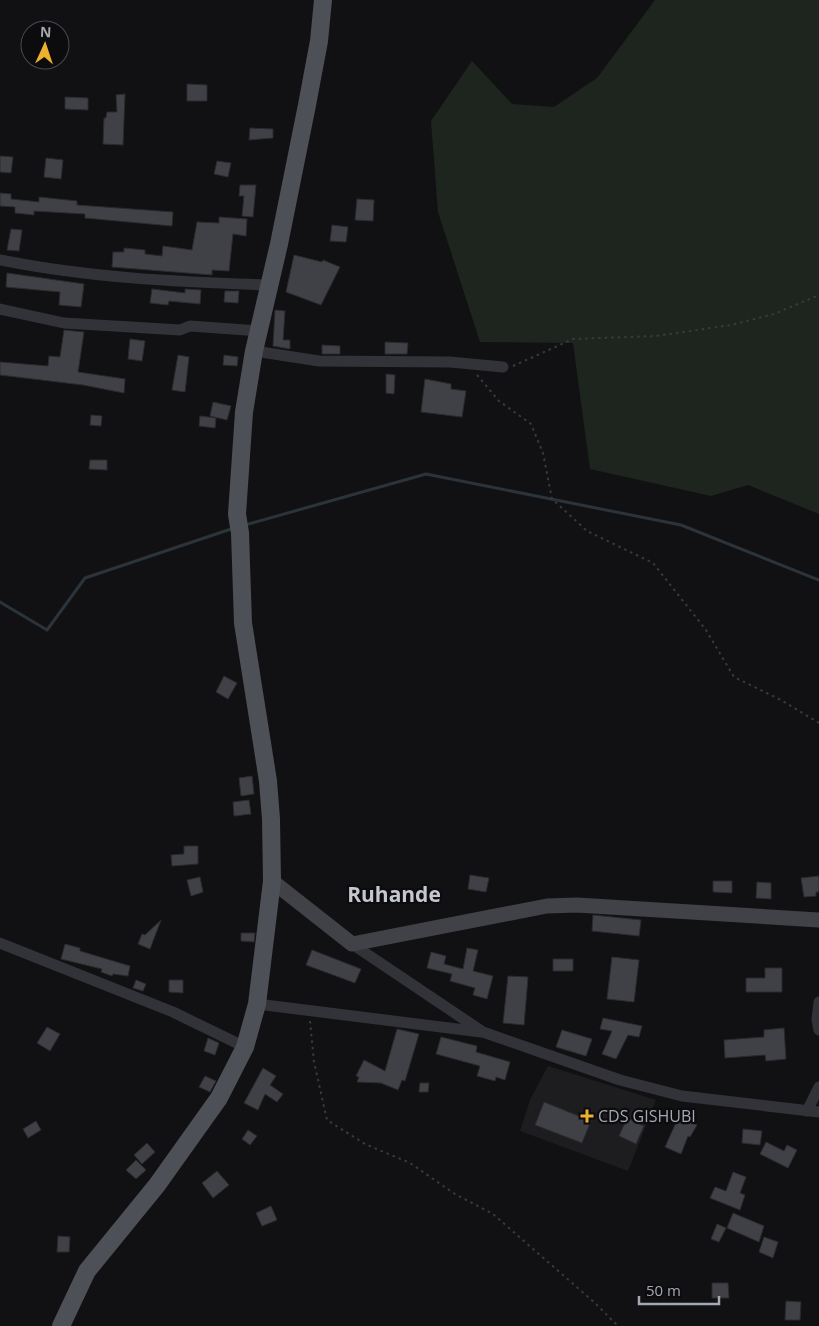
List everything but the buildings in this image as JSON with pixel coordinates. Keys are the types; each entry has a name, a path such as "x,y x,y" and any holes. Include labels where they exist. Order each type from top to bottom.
{"main road":[{"path":"61,1326 87,1271 157,1185 219,1098 245,1047 256,1004 272,881 268,781 242,623 240,533 237,514 244,412 254,351 270,284 319,41 323,0"},
{"path":"272,881 352,944 547,906 577,905 819,920"}],"street":[{"path":"0,260 60,271 179,281 270,284"},
{"path":"0,308 64,323 180,330 190,326 260,330"},
{"path":"254,351 319,361 468,364 504,367"},
{"path":"0,943 173,1012 245,1047"},
{"path":"352,944 483,1032"},
{"path":"819,1002 817,1020 819,1030"},
{"path":"256,1004 483,1032 620,1080 682,1096 819,1112"},
{"path":"807,1111 819,1088"}],"path":[{"path":"504,367 516,366 573,339 656,336 730,325 774,314 819,295"},
{"path":"468,364 499,401 531,424 543,453 552,499 587,531 653,563 706,630 734,677 781,700 819,723"},
{"path":"309,1011 314,1062 327,1120 365,1144 410,1163 455,1194 493,1214 596,1303 618,1326"}],"shaded area":[{"path":"655,0 819,0 819,514 748,485 711,496 590,469 573,343 480,342 438,212 431,121 472,61 512,104 554,107 597,78"},
{"name":"CDS GISHUBI","path":"548,1066 656,1100 628,1171 520,1131 530,1100"}],"waterway":[{"path":"245,525 426,474 681,525 819,580"},
{"path":"0,602 47,630 85,578 234,528"}],"place":[{"name":"CDS GISHUBI","path":"587,1116"}],"district":[{"name":"Ruhande","path":"394,895"}]}
